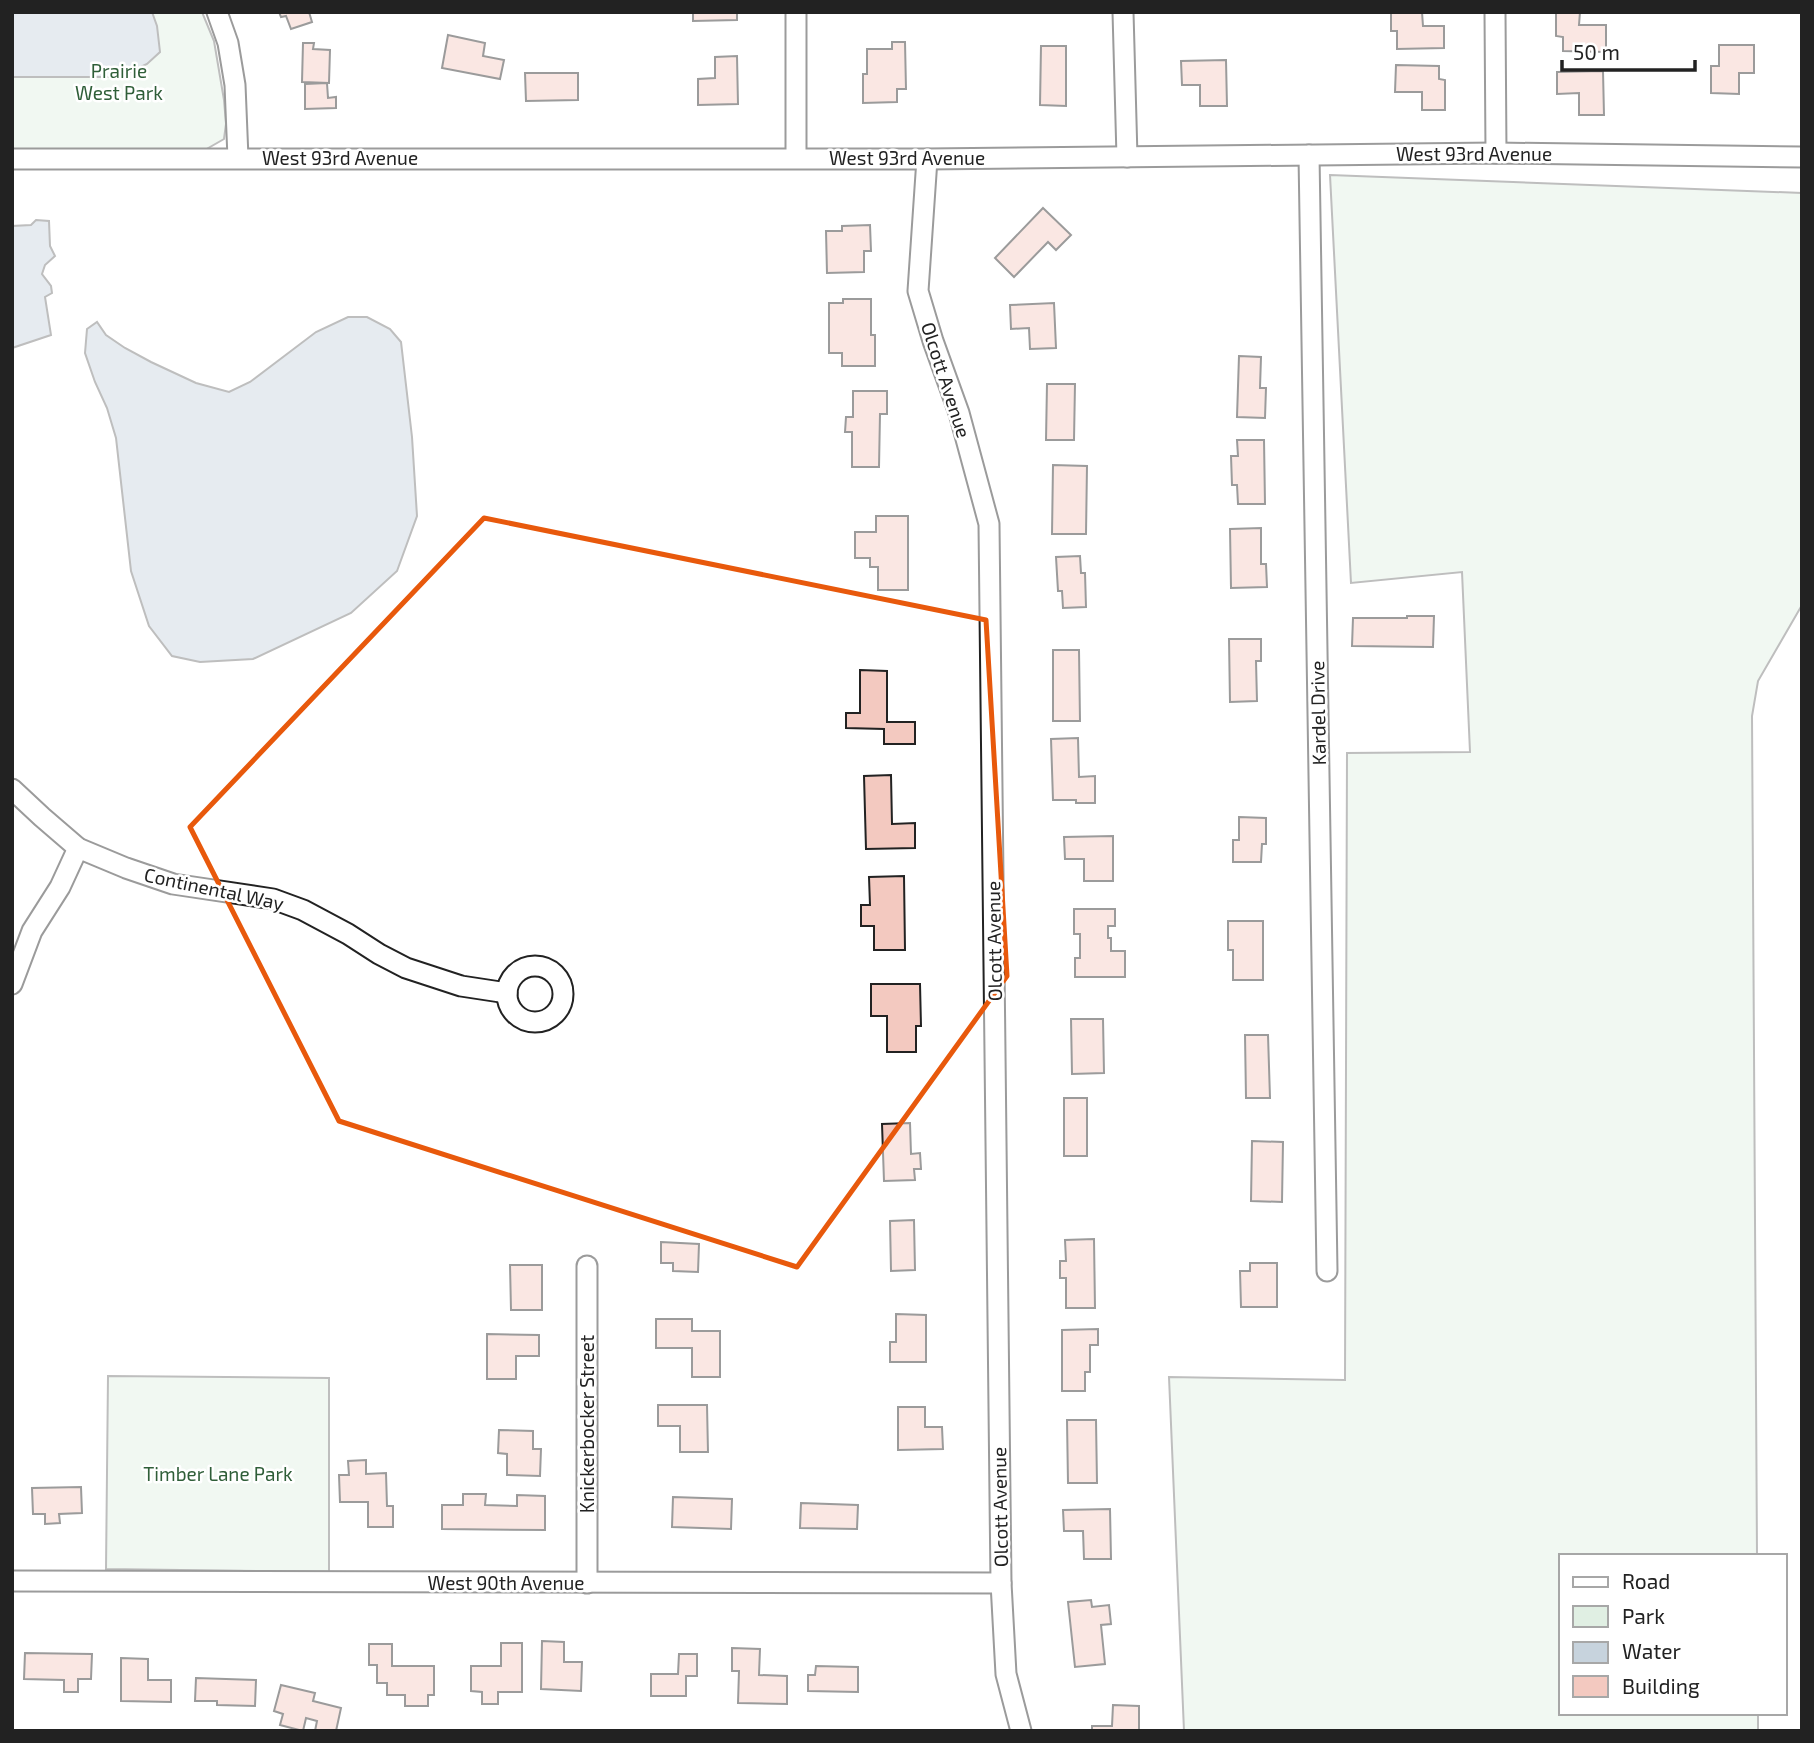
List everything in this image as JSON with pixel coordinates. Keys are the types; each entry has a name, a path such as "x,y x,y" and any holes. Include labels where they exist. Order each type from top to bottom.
{"street":[{"path":"217,12 228,43 235,85 238,158"},
{"path":"796,12 796,158"},
{"path":"1124,12 1127,157"},
{"path":"1495,12 1496,153"},
{"name":"West 93rd Avenue","path":"12,159 927,159 1496,153 1802,157"},
{"name":"Kardel Drive","path":"1309,155 1327,1271"},
{"name":"Olcott Avenue","path":"927,159 918,291 959,413 989,524 1001,1583 1006,1675 1021,1731"},
{"name":"Continental Way","path":"12,789 78,848 126,869 173,884 273,899 303,910 348,933 406,968 461,986 508,993"},
{"path":"12,984 32,930 60,887 78,848"},
{"name":"Knickerbocker Street","path":"587,1266 587,1583"},
{"name":"West 90th Avenue","path":"12,1581 1001,1583"}],"highlighted area":[{"path":"484,518 986,620 1007,976 797,1267 339,1121 190,827"}],"green space":[{"name":"Prairie West Park","path":"12,12 202,12 214,41 224,100 224,139 203,151 12,151"},
{"path":"1330,175 1802,193 1802,605 1758,681 1752,716 1757,1554 1559,1554 1559,1715 1758,1715 1758,1731 1184,1731 1169,1377 1345,1380 1347,753 1470,752 1462,572 1351,583"},
{"name":"Timber Lane Park","path":"108,1376 329,1378 329,1572 106,1569"}],"water":[{"path":"12,12 152,12 157,26 160,52 147,64 119,77 12,77"},
{"path":"36,220 49,221 50,246 55,256 45,265 42,274 51,286 52,293 45,297 51,335 12,348 12,226 31,225"},
{"path":"348,317 367,317 390,329 401,342 412,437 417,516 397,571 351,613 253,659 200,662 172,656 149,626 131,571 116,438 85,353 87,329 97,322 106,335 151,362 196,383 229,392 250,382 316,332"}],"building":[{"path":"279,12 309,12 312,22 291,29 286,16 281,17"},
{"path":"693,12 737,12 737,20 693,21"},
{"path":"1391,12 1422,12 1423,26 1444,26 1444,48 1397,49 1397,31 1391,31"},
{"path":"1556,12 1580,12 1579,25 1606,25 1606,52 1563,51 1563,37 1556,36"},
{"path":"448,35 485,43 483,56 504,60 500,79 442,68"},
{"path":"892,42 905,42 906,89 897,89 897,102 863,103 863,74 867,74 867,49 892,49"},
{"path":"303,43 314,43 313,49 330,50 329,83 302,82"},
{"path":"1719,45 1754,45 1754,73 1739,73 1739,94 1711,93 1711,66 1719,66"},
{"path":"1041,46 1066,46 1066,106 1040,105"},
{"path":"737,56 738,104 698,105 698,79 715,78 715,57"},
{"path":"1226,60 1227,106 1200,106 1200,85 1182,85 1181,61"},
{"path":"1396,65 1439,66 1439,79 1445,80 1445,110 1422,110 1422,92 1395,92"},
{"path":"1603,71 1604,115 1579,115 1579,93 1557,94 1557,72"},
{"path":"525,73 578,73 578,100 526,101"},
{"path":"327,83 328,98 336,97 336,108 305,109 305,84"},
{"path":"1043,208 1071,235 1056,250 1048,242 1014,277 995,258"},
{"path":"870,225 871,251 864,251 864,272 827,273 826,231 842,231 842,226"},
{"path":"843,299 871,299 871,335 875,335 875,366 842,366 842,353 829,353 829,303 843,303"},
{"path":"1054,303 1056,348 1030,349 1029,328 1011,329 1010,305"},
{"path":"1239,356 1261,357 1260,388 1266,388 1265,418 1237,417"},
{"path":"1047,384 1075,384 1074,440 1046,440"},
{"path":"853,391 887,391 887,414 880,414 879,467 852,467 852,432 845,432 846,417 853,417"},
{"path":"1237,440 1264,440 1265,504 1238,504 1237,485 1232,485 1231,456 1238,456"},
{"path":"1053,465 1087,466 1086,534 1052,534"},
{"path":"876,516 908,516 908,590 878,590 878,567 870,567 870,558 855,558 855,532 876,532"},
{"path":"1261,528 1261,564 1266,564 1267,587 1231,588 1230,529"},
{"path":"1080,556 1081,573 1085,573 1086,607 1063,608 1062,591 1058,591 1056,557"},
{"path":"1434,616 1433,647 1352,646 1353,618"},
{"path":"1229,639 1261,639 1261,661 1256,661 1257,701 1230,702"},
{"path":"1053,650 1079,650 1080,721 1053,721"},
{"path":"860,670 887,671 887,722 915,722 915,744 884,744 884,729 846,728 846,713 860,713"},
{"path":"1078,738 1079,777 1095,776 1095,803 1053,800 1051,739"},
{"path":"891,775 892,824 915,823 915,848 866,849 864,776"},
{"path":"1239,817 1266,818 1266,844 1262,844 1261,862 1233,862 1233,840 1239,840"},
{"path":"1113,836 1113,881 1084,881 1084,859 1065,859 1064,837"},
{"path":"904,876 905,950 874,950 874,926 861,926 861,905 870,905 869,877"},
{"path":"1074,909 1115,909 1115,926 1108,926 1108,938 1111,938 1111,951 1125,951 1125,977 1075,977 1075,958 1080,958 1080,934 1074,934"},
{"path":"1228,921 1263,921 1263,980 1233,980 1233,950 1228,950"},
{"path":"871,984 920,984 921,1026 916,1026 916,1052 887,1052 887,1016 871,1016"},
{"path":"1071,1019 1103,1019 1104,1073 1072,1074"},
{"path":"1245,1035 1268,1035 1270,1098 1246,1098"},
{"path":"1064,1098 1087,1098 1087,1156 1064,1156"},
{"path":"910,1123 911,1154 920,1153 921,1169 914,1169 915,1180 884,1181 882,1124"},
{"path":"1252,1141 1283,1142 1282,1202 1251,1201"},
{"path":"914,1220 915,1270 891,1271 890,1221"},
{"path":"1094,1239 1095,1308 1066,1308 1066,1278 1060,1278 1060,1261 1066,1261 1065,1240"},
{"path":"661,1242 699,1244 698,1272 673,1271 673,1263 661,1263"},
{"path":"1250,1263 1277,1263 1277,1307 1241,1307 1240,1271 1250,1271"},
{"path":"510,1265 542,1265 542,1310 511,1310"},
{"path":"896,1314 926,1315 926,1362 890,1362 890,1342 896,1342"},
{"path":"656,1319 692,1319 692,1331 720,1331 720,1377 692,1377 692,1348 656,1348"},
{"path":"1098,1329 1098,1345 1090,1345 1090,1372 1085,1372 1085,1391 1062,1391 1062,1330"},
{"path":"487,1334 539,1335 539,1356 516,1356 516,1379 487,1379"},
{"path":"658,1405 707,1405 708,1452 680,1452 680,1426 658,1426"},
{"path":"898,1407 925,1407 925,1427 942,1427 943,1449 898,1450"},
{"path":"1067,1420 1096,1420 1097,1483 1068,1483"},
{"path":"499,1430 533,1431 533,1449 541,1449 540,1476 507,1475 507,1454 498,1453"},
{"path":"366,1460 366,1474 386,1473 387,1506 393,1506 393,1527 368,1527 368,1502 340,1502 339,1475 349,1475 348,1461"},
{"path":"81,1487 82,1513 59,1514 60,1523 45,1524 45,1514 33,1514 32,1488"},
{"path":"463,1494 486,1494 485,1505 517,1506 517,1495 545,1496 545,1530 442,1529 442,1505 463,1505"},
{"path":"673,1497 732,1499 731,1529 672,1527"},
{"path":"801,1503 858,1505 857,1529 800,1528"},
{"path":"1110,1509 1111,1559 1084,1559 1083,1531 1064,1531 1063,1510"},
{"path":"1091,1600 1092,1607 1109,1605 1111,1624 1101,1625 1105,1664 1075,1667 1068,1602"},
{"path":"542,1641 564,1642 564,1662 582,1662 581,1691 541,1689"},
{"path":"501,1643 522,1643 522,1692 498,1692 498,1704 482,1704 482,1692 471,1691 471,1666 501,1666"},
{"path":"369,1644 392,1644 392,1666 434,1666 434,1695 428,1695 428,1706 405,1706 405,1695 387,1695 387,1683 377,1683 377,1665 369,1665"},
{"path":"732,1648 760,1649 759,1675 787,1676 787,1704 738,1703 739,1671 732,1671"},
{"path":"25,1653 92,1654 91,1679 78,1679 78,1692 64,1692 64,1680 24,1679"},
{"path":"679,1654 697,1654 697,1676 686,1676 686,1696 651,1696 651,1674 678,1674"},
{"path":"121,1658 148,1659 148,1680 171,1680 171,1702 121,1701"},
{"path":"816,1666 858,1667 858,1692 808,1691 808,1675 815,1675"},
{"path":"196,1678 256,1680 255,1706 217,1705 217,1701 195,1701"},
{"path":"281,1685 315,1693 313,1701 341,1708 336,1731 315,1731 317,1721 306,1718 303,1731 280,1725 283,1714 274,1711"},
{"path":"1113,1705 1139,1706 1139,1731 1092,1731 1092,1726 1112,1726"}]}
